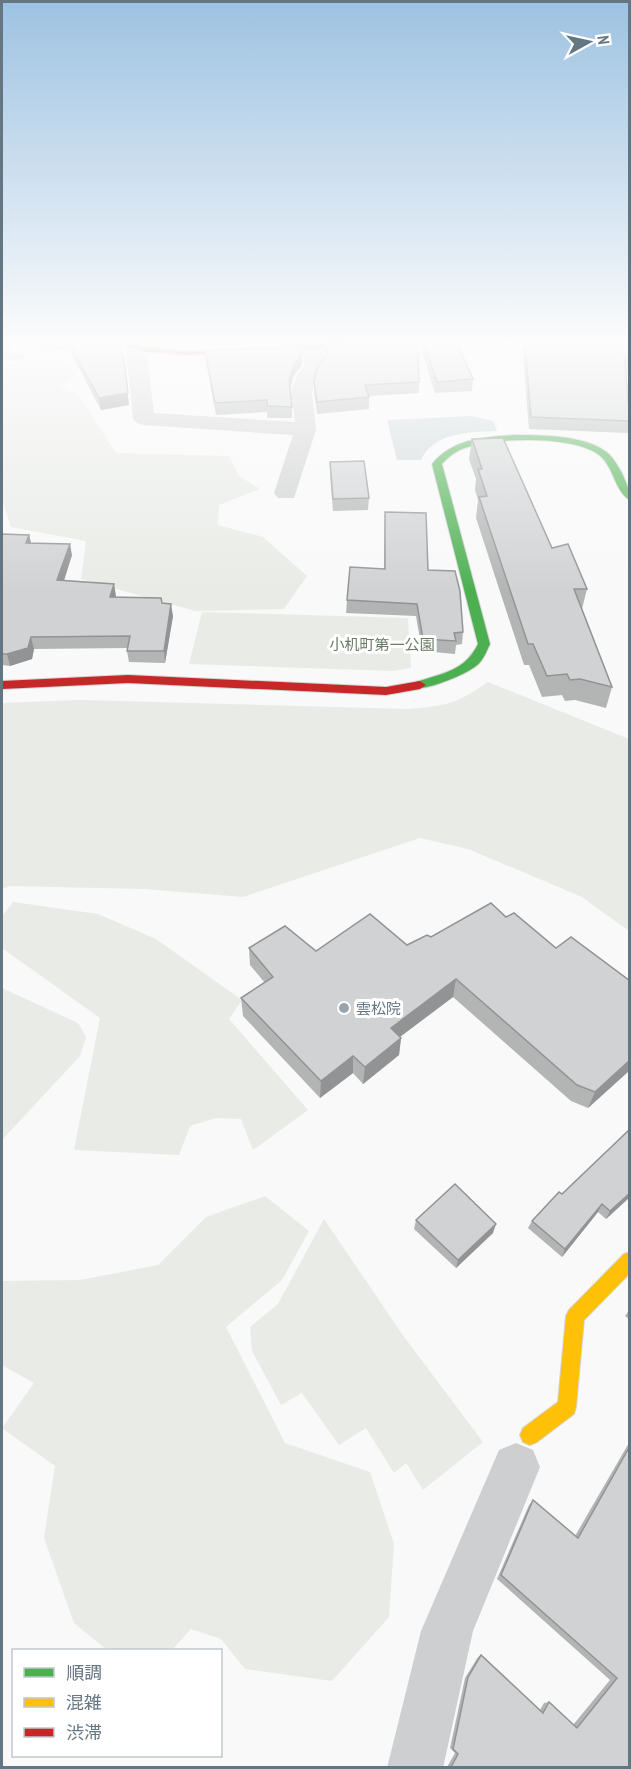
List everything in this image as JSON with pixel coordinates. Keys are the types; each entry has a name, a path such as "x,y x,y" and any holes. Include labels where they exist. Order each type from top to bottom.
{"street":[{"path":"250,426 305,429"},
{"path":"286,493 305,426"},
{"path":"2,685 128,679 386,692 432,683 458,672 476,660 484,644 437,464 440,457 460,445 479,441 561,438 600,451 607,457 630,497"},
{"path":"415,1767 447,1631 523,1451 567,1407 575,1316 630,1260"}],"green space":[{"path":"2,426 98,426 116,453 229,456 239,476 260,489 219,505 218,525 263,537 307,576 284,609 195,611 81,579 86,541 11,527 2,500"},
{"name":"小机町第一公園","path":"202,612 408,618 411,668 393,671 189,664"},
{"path":"488,682 629,739 629,931 582,897 468,849 420,838 243,897 145,889 10,886 2,889 2,703 80,700 408,709 450,703"},
{"path":"13,902 98,914 156,939 242,1000 229,1019 308,1110 253,1150 241,1119 216,1118 190,1126 179,1155 74,1150 100,1018 2,948 2,916"},
{"path":"2,988 78,1023 86,1037 80,1056 2,1140"},
{"path":"265,1196 309,1231 282,1280 226,1327 285,1443 370,1472 394,1544 389,1617 332,1681 245,1669 221,1639 191,1629 173,1649 106,1649 74,1623 44,1538 55,1466 2,1428 34,1383 2,1365 2,1281 80,1280 158,1265 206,1217"},
{"path":"324,1219 402,1334 483,1442 423,1490 406,1463 394,1473 366,1428 339,1445 302,1393 281,1405 252,1351 250,1327 278,1304"}],"shaded area":[{"path":"388,426 495,426 497,431 454,435 435,444 421,460 397,460"}],"building":[{"path":"503,438 552,548 568,544 587,589 574,589 612,687 580,679 570,680 567,674 547,676 533,644 528,644 479,497 487,496 478,469 482,469 472,439"},
{"path":"364,461 369,498 333,499 330,462"},
{"path":"385,512 426,513 428,570 455,571 460,591 463,632 454,633 456,641 423,639 417,604 347,600 350,567 385,569"},
{"path":"2,534 29,535 26,543 70,544 57,580 114,584 110,597 161,598 162,603 171,604 164,651 127,651 130,636 31,637 28,648 2,654"},
{"path":"491,903 506,917 514,913 556,948 571,937 630,981 630,1060 595,1092 577,1085 456,979 391,1028 401,1038 365,1067 353,1056 321,1081 241,998 273,977 249,948 285,926 316,951 370,914 407,945 427,935 431,937"},
{"path":"630,1129 630,1193 610,1211 602,1204 565,1249 532,1221 559,1192 562,1194"},
{"path":"455,1184 496,1224 458,1260 416,1220"},
{"path":"630,1446 630,1767 451,1767 458,1754 453,1749 468,1677 481,1655 543,1713 549,1702 577,1728 617,1678 501,1575 533,1500 578,1538"}],"traffic: fast":[{"path":"420,685 458,672 476,661 484,644 437,464 447,453 465,445 513,438 540,438 585,445 605,455 630,497"}],"traffic: slow":[{"path":"530,1435 567,1407 575,1316 630,1260"}],"traffic: jam":[{"path":"2,685 128,679 386,691 420,685"}],"place":[{"name":"雲松院","path":"344,1008"}]}
